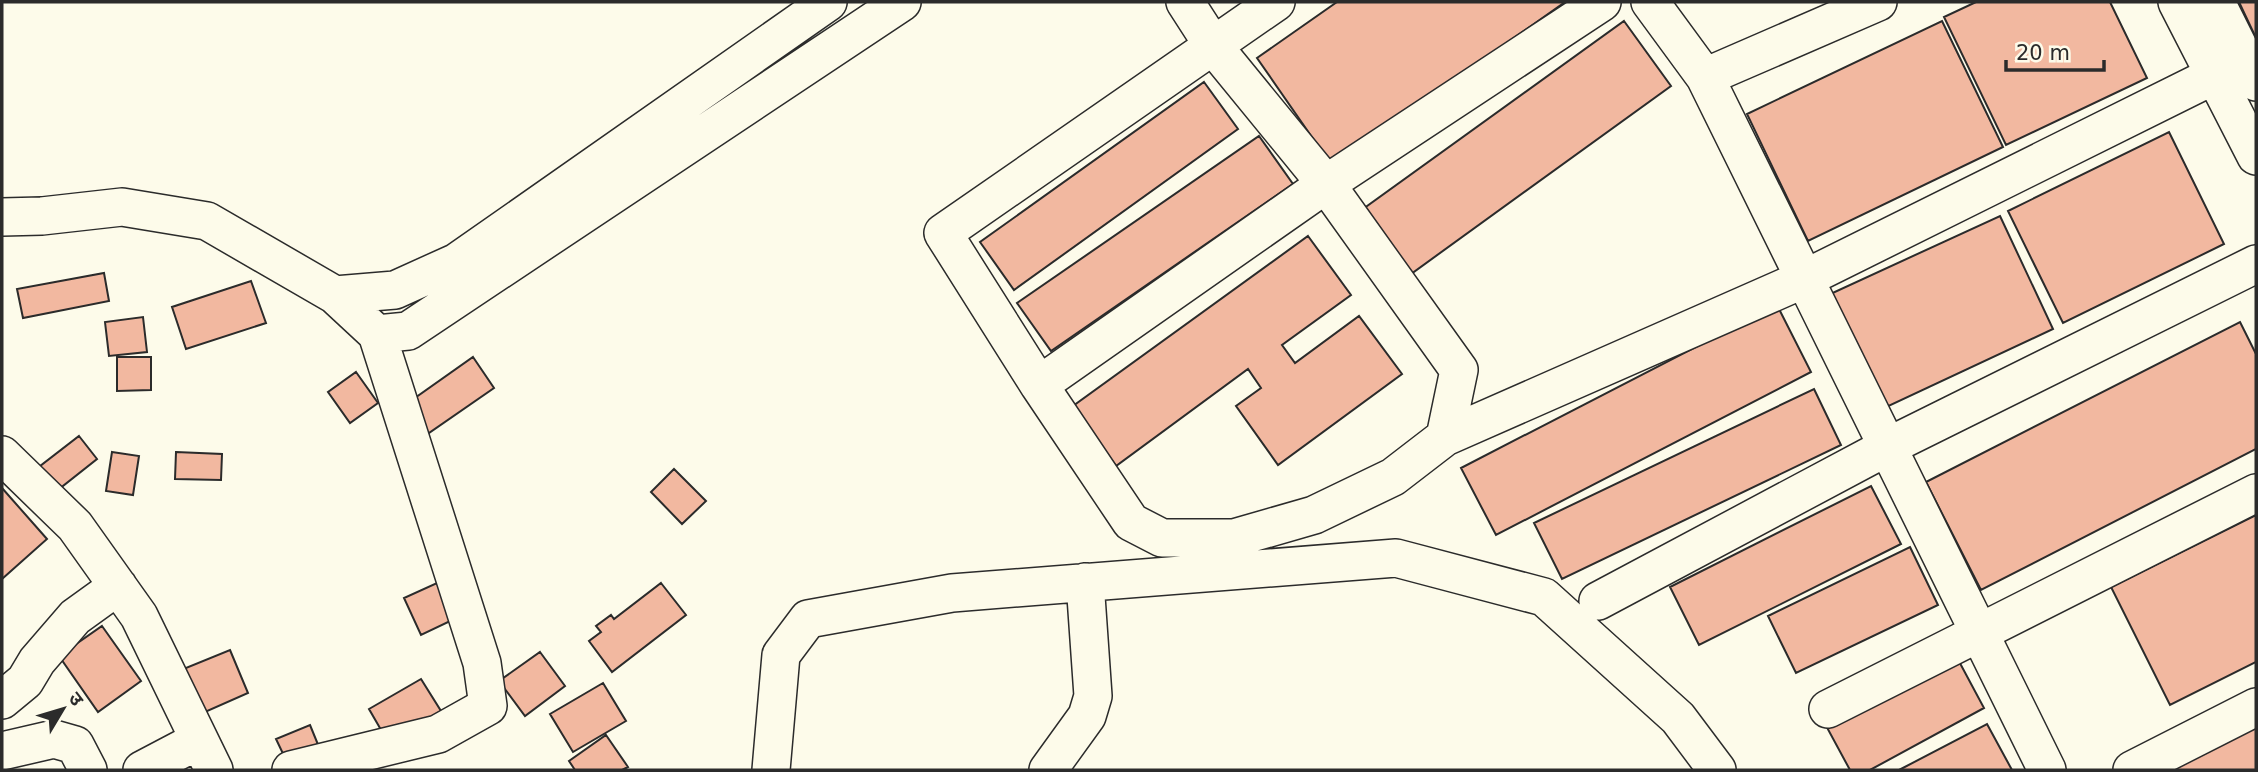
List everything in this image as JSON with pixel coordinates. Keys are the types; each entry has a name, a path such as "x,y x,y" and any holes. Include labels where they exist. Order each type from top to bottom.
{"street":[{"path":"335,295 395,290 457,262 828,2"},
{"path":"377,334 408,331 902,2"},
{"path":"1185,2 1214,47 1326,184 1459,370 1445,437"},
{"path":"1276,2 943,233 1039,385 1131,522 1162,538 1234,538 1314,515 1393,477 1445,437 1804,279 2239,73"},
{"path":"1039,385 1326,184 1601,2"},
{"path":"1650,2 1705,77 2047,770"},
{"path":"1705,77 1878,2"},
{"path":"2177,2 2239,73"},
{"path":"2216,2 2239,73 2256,156"},
{"path":"2,217 122,207 207,221 335,295 377,334 482,663 488,706 438,734 291,770"},
{"path":"1598,601 1887,447 2256,264"},
{"path":"2,455 75,526 139,616 206,755 142,770"},
{"path":"1828,709 2256,494"},
{"path":"771,770 781,655 808,619 953,593 1396,558 1544,597 1678,718 1717,770"},
{"path":"1048,770 1087,716 1093,696 1086,582"},
{"path":"2,699 25,681 37,661 75,617 118,586"},
{"path":"2132,770 2256,707"},
{"path":"2,751 54,739 75,744 88,770"}],"building":[{"path":"1337,2 1565,2 1332,166 1257,58"},
{"path":"1976,2 2110,2 2147,78 2006,145 1944,17"},
{"path":"2239,2 2256,2 2256,38"},
{"path":"1624,21 1671,86 1411,274 1363,209"},
{"path":"1942,21 2003,147 1808,241 1747,114"},
{"path":"1204,82 1238,129 1014,290 980,242"},
{"path":"2169,132 2224,244 2063,323 2008,211"},
{"path":"1259,136 1293,184 1051,351 1017,303"},
{"path":"2000,216 2053,329 1880,410 1826,296"},
{"path":"1308,236 1351,295 1282,345 1295,363 1359,316 1402,374 1278,465 1236,406 1261,388 1248,369 1116,466 1073,406"},
{"path":"104,273 109,301 23,318 17,289"},
{"path":"251,281 266,323 186,349 172,307"},
{"path":"1777,305 1811,372 1496,535 1461,468"},
{"path":"143,317 147,352 109,356 105,322"},
{"path":"2240,322 2256,354 2256,449 1981,590 1926,482"},
{"path":"117,357 151,357 151,390 117,391"},
{"path":"473,357 494,388 426,435 405,405"},
{"path":"356,372 378,403 350,423 328,392"},
{"path":"1814,389 1841,445 1562,579 1534,523"},
{"path":"79,436 97,459 54,493 35,470"},
{"path":"112,452 139,456 133,495 106,491"},
{"path":"176,452 222,454 221,480 175,479"},
{"path":"674,469 706,501 682,524 651,492"},
{"path":"1871,486 1901,544 1699,645 1670,587"},
{"path":"2,488 47,539 2,579"},
{"path":"2256,515 2256,662 2170,705 2111,587"},
{"path":"1910,547 1938,605 1796,673 1768,616"},
{"path":"448,578 465,614 421,635 404,598"},
{"path":"661,583 686,615 612,672 589,641 601,632 596,626 611,615 614,619"},
{"path":"102,626 141,681 98,712 59,656"},
{"path":"230,650 248,693 196,716 176,672"},
{"path":"540,652 565,686 525,716 499,681"},
{"path":"1954,652 1984,708 1870,770 1850,770 1824,722"},
{"path":"421,679 441,711 388,742 369,709"},
{"path":"603,683 626,721 573,752 550,714"},
{"path":"1987,724 2012,770 1899,770"},
{"path":"310,725 319,747 286,760 276,739"},
{"path":"2256,726 2256,770 2164,770"},
{"path":"606,735 628,767 622,770 575,770 569,761"}]}
